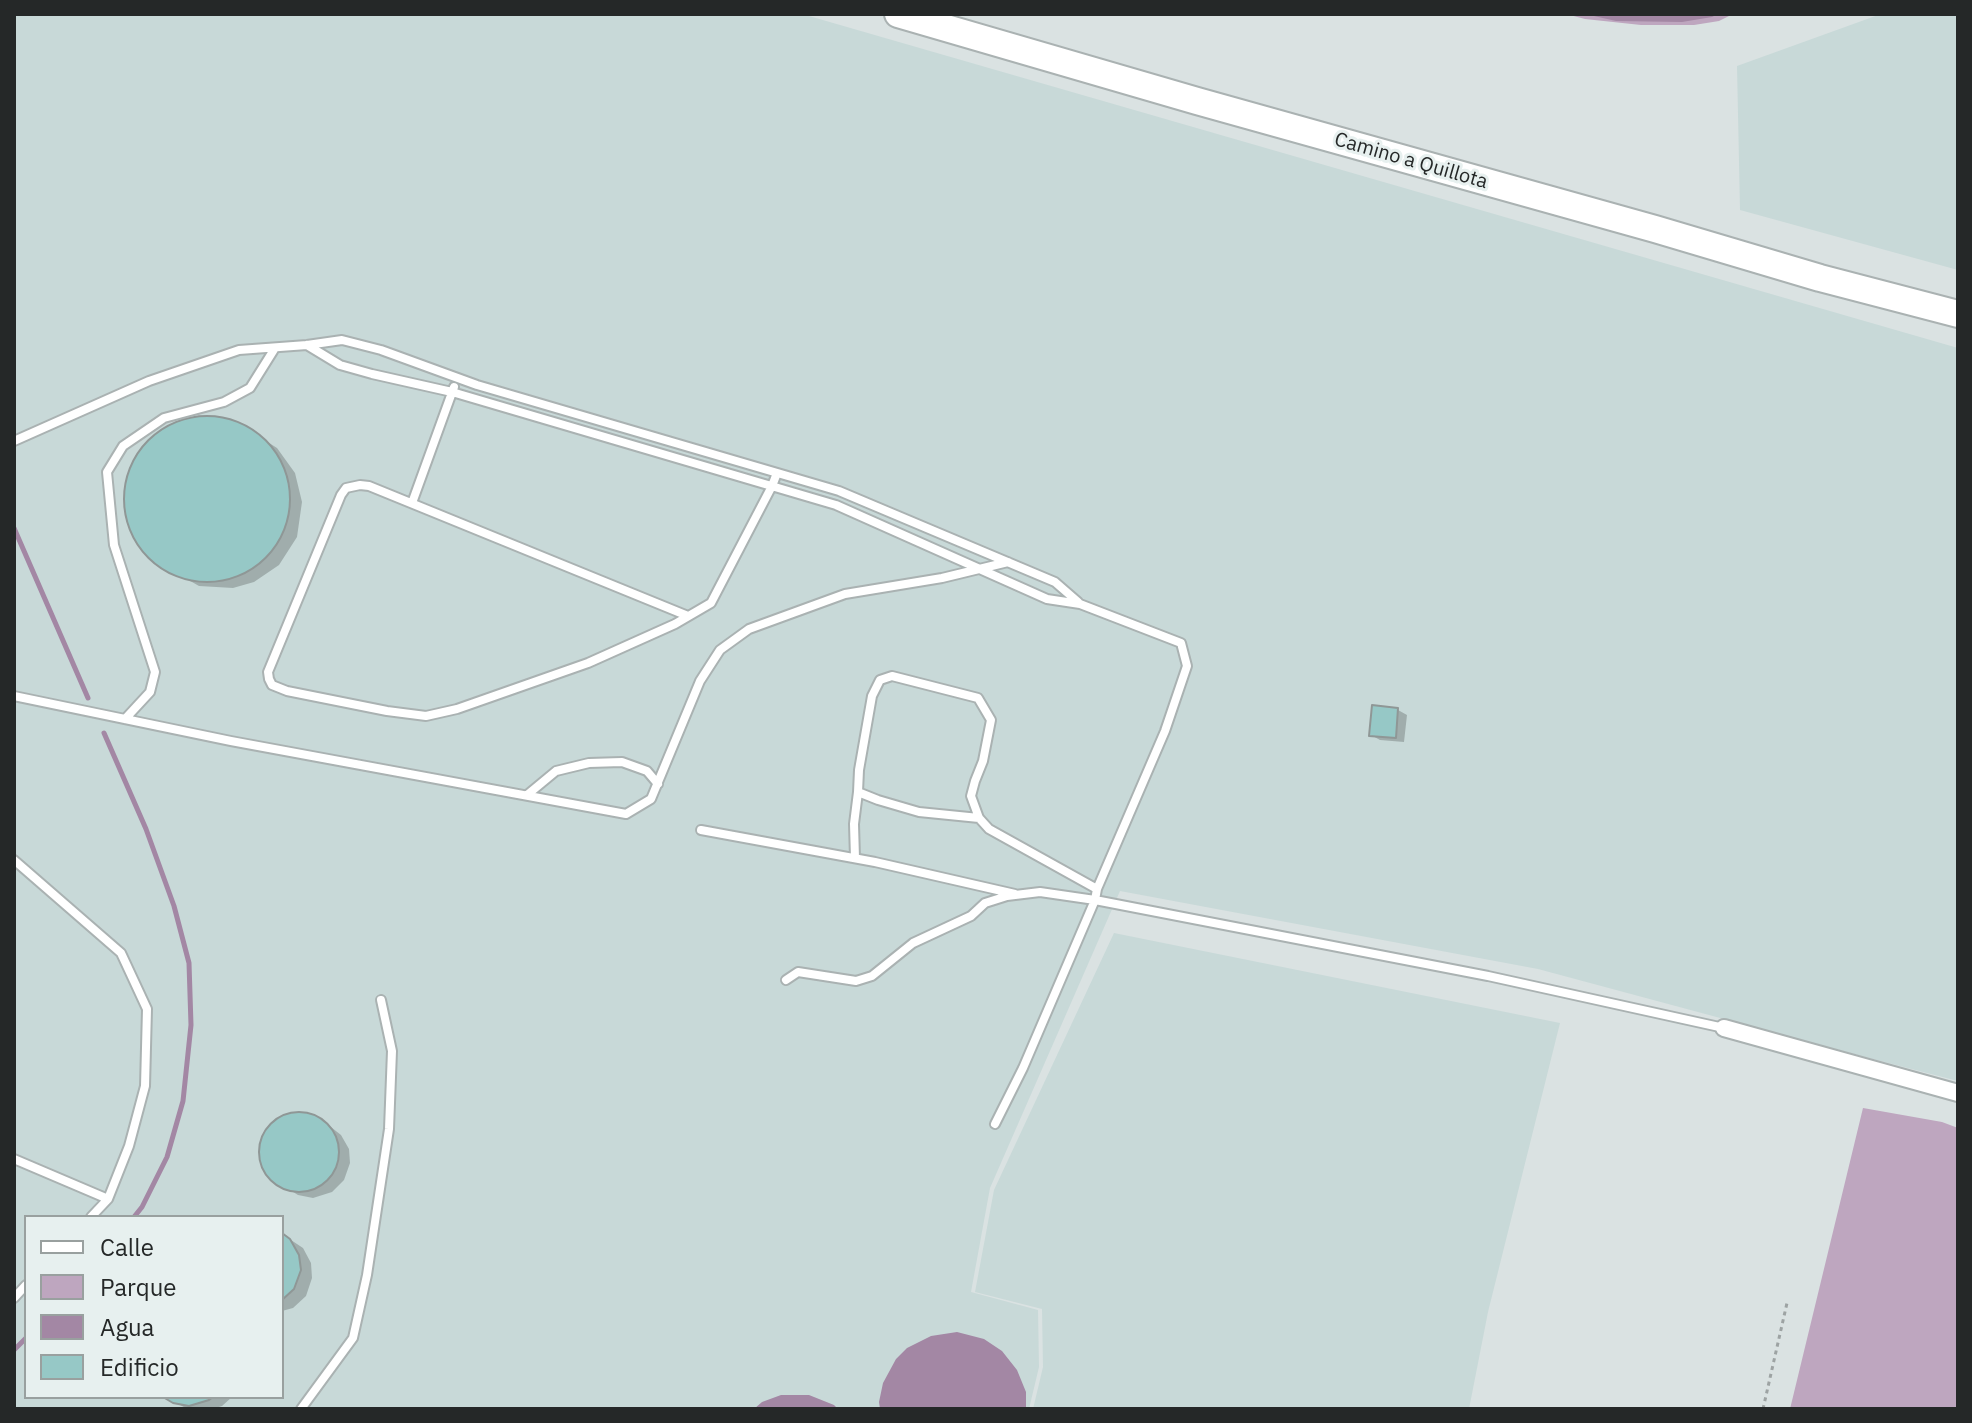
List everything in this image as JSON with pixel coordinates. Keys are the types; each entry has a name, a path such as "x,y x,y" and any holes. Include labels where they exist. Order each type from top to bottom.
{"main road":[{"name":"Camino a Quillota","path":"898,14 1958,316"}],"street":[{"path":"1724,1028 1958,1093"}],"lane":[{"path":"14,441 149,381 239,350 342,340 381,350 458,378 839,491 1055,582 1080,604"},
{"path":"307,345 340,365 452,392 836,505 1047,599 1080,604 1181,643 1187,666 1165,731 1023,1068 995,1124"},
{"path":"125,719 150,692 155,672 114,545 107,472 123,446 164,418 224,402 250,388 275,348"},
{"path":"412,503 458,378"},
{"path":"688,616 412,503 360,485 346,488 341,495 268,672 272,685 287,691 426,716 457,709 588,663 675,624 711,603 777,473"},
{"path":"14,696 231,741 626,814 651,799 700,681 720,650 749,629 845,594 981,570 1008,562"},
{"path":"855,858 854,824 859,770 872,696 880,680 892,676 978,698 991,720 983,761 971,796 979,818 989,829 1097,889"},
{"path":"527,795 556,771 589,763 622,762 647,771 658,784"},
{"path":"858,792 919,812 979,818"},
{"path":"701,830 855,858 1019,895"},
{"path":"14,860 121,953 147,1009 145,1086 129,1146 108,1199 93,1215"},
{"path":"786,980 798,972 856,981 872,976 913,943 971,916 985,903 1007,896 1040,892 1488,976 1724,1028"},
{"path":"301,1409 353,1338 367,1275 389,1129 392,1051 381,1000"},
{"path":"14,1159 108,1199"}],"path":[{"path":"1763,1409 1787,1303"}],"shaded area":[{"path":"14,14 802,14 1958,348 1958,1081 1538,969 1120,891 990,1188 971,1292 1038,1310 1039,1367 1029,1409 14,1409"},
{"path":"1881,14 1958,14 1958,270 1740,210 1737,66"},
{"path":"1114,933 1560,1023 1488,1312 1469,1409 1033,1409 1043,1367 1042,1309 975,1292 994,1190"}],"green space":[{"path":"1566,14 1733,14 1719,21 1694,25 1641,25"},
{"path":"1863,1108 1942,1122 1958,1128 1958,1409 1790,1409"}],"water":[{"path":"1585,14 1718,14 1682,22 1616,21"},
{"path":"957,1332 984,1339 1002,1351 1017,1370 1026,1392 1026,1409 880,1409 883,1383 896,1359 907,1348 931,1336"},
{"path":"781,1395 809,1395 838,1409 754,1409 762,1402"}],"building":[{"path":"207,416 239,422 266,440 284,467 290,499 284,531 266,558 239,576 207,582 175,576 148,558 130,531 124,499 130,467 148,440 175,422"},
{"path":"1372,705 1398,708 1396,738 1369,736"},
{"path":"299,1112 314,1115 327,1124 336,1137 339,1152 336,1167 327,1180 314,1189 299,1192 284,1189 271,1180 262,1167 259,1152 262,1137 271,1124 284,1115"},
{"path":"284,1234 299,1255 301,1270 294,1289 284,1298"},
{"path":"166,1399 210,1399 189,1406"}],"waterway":[{"path":"14,528 88,698"},
{"path":"104,733 146,829 174,906 189,963 191,1025 183,1101 167,1157 136,1215"},
{"path":"14,1350 24,1340"}]}
